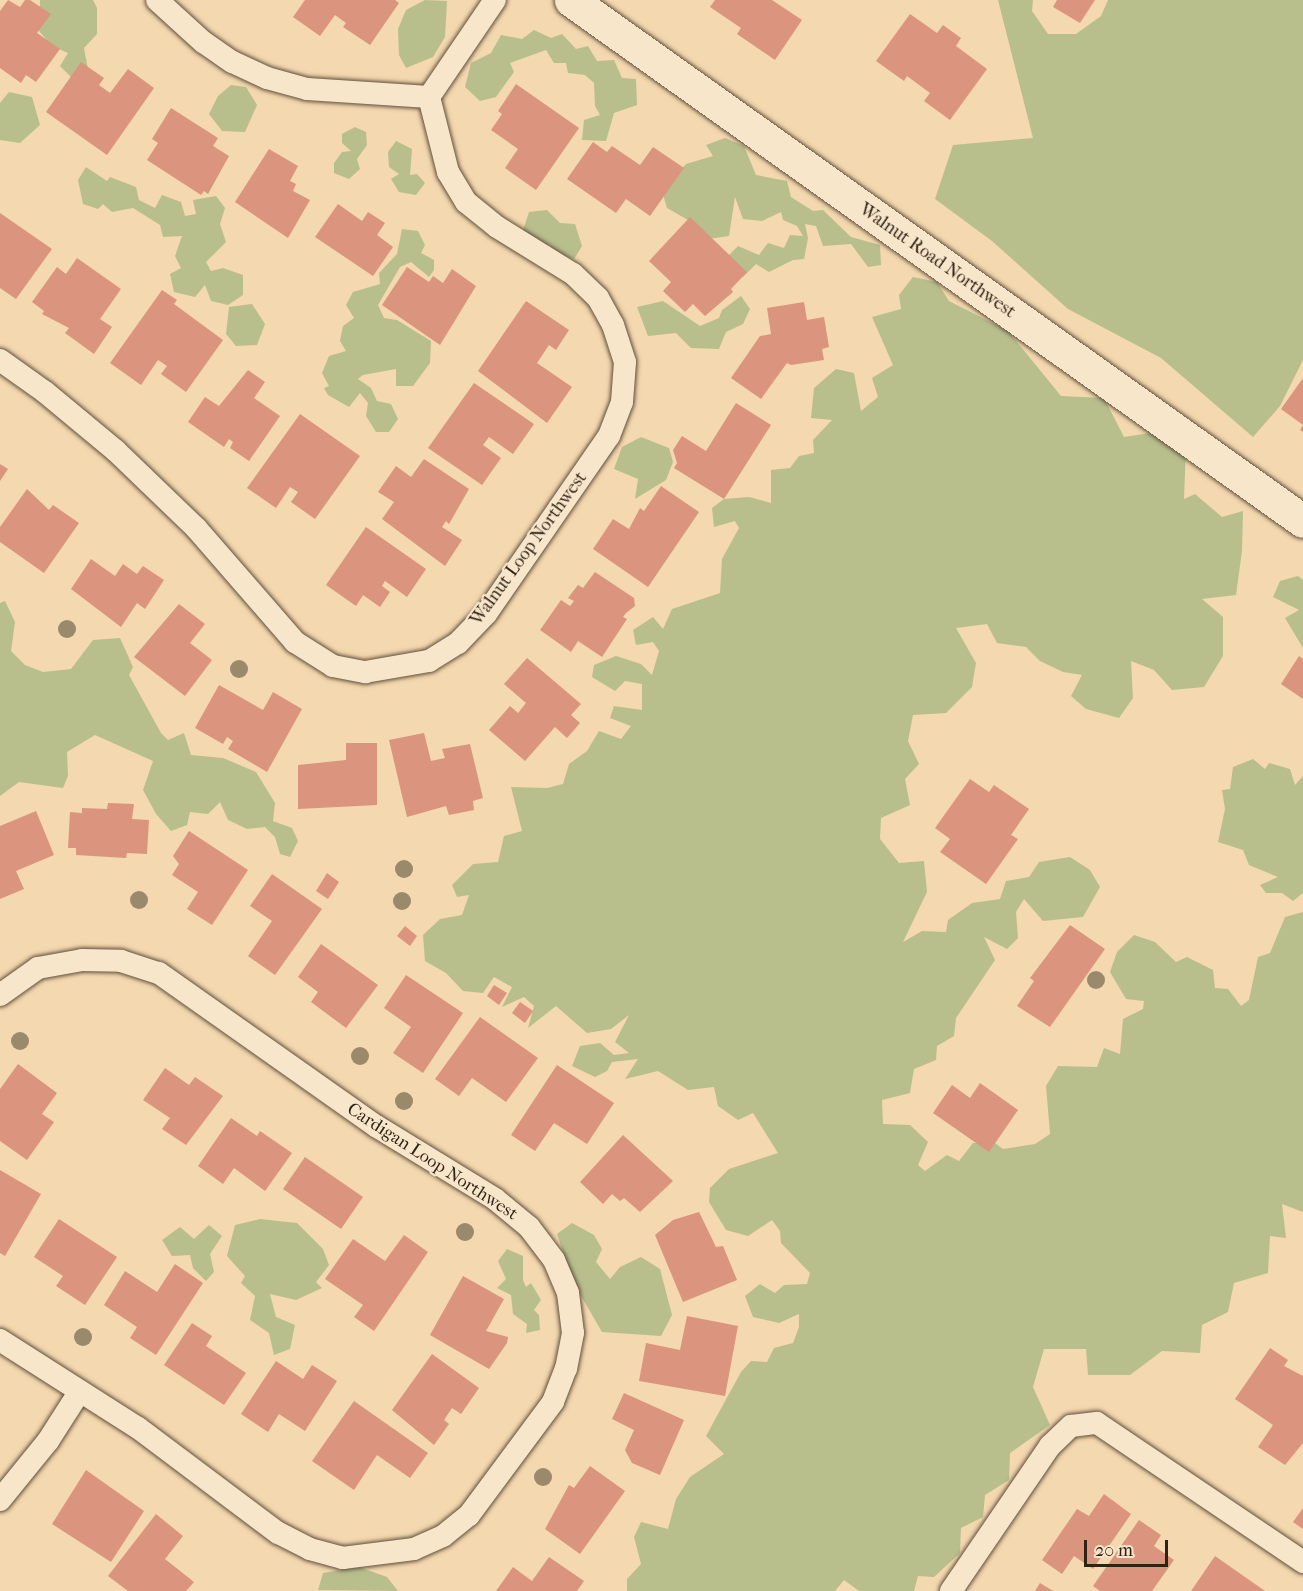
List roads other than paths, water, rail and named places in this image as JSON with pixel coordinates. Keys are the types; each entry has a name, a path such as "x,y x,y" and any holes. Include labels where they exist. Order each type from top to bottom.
{"street":[{"path":"157,0 203,42 232,62 267,78 307,89 429,97 495,0"},
{"name":"Walnut Road Northwest","path":"571,0 1303,521"},
{"name":"Walnut Loop Northwest","path":"0,360 45,392 116,450 196,528 295,642 333,666 365,672 429,661 458,643 486,614 609,436 622,402 625,362 613,325 598,298 573,274 497,227 466,202 448,172 429,97"},
{"name":"Cardigan Loop Northwest","path":"0,995 38,968 82,960 121,961 159,973 376,1126 495,1198 529,1227 554,1260 568,1293 573,1333 566,1368 553,1402 469,1515 443,1536 404,1551 343,1558 310,1549 278,1533 138,1428 0,1340"},
{"path":"0,1500 48,1441 80,1391"},
{"path":"951,1591 1050,1446 1071,1426 1096,1423 1303,1562"}]}
